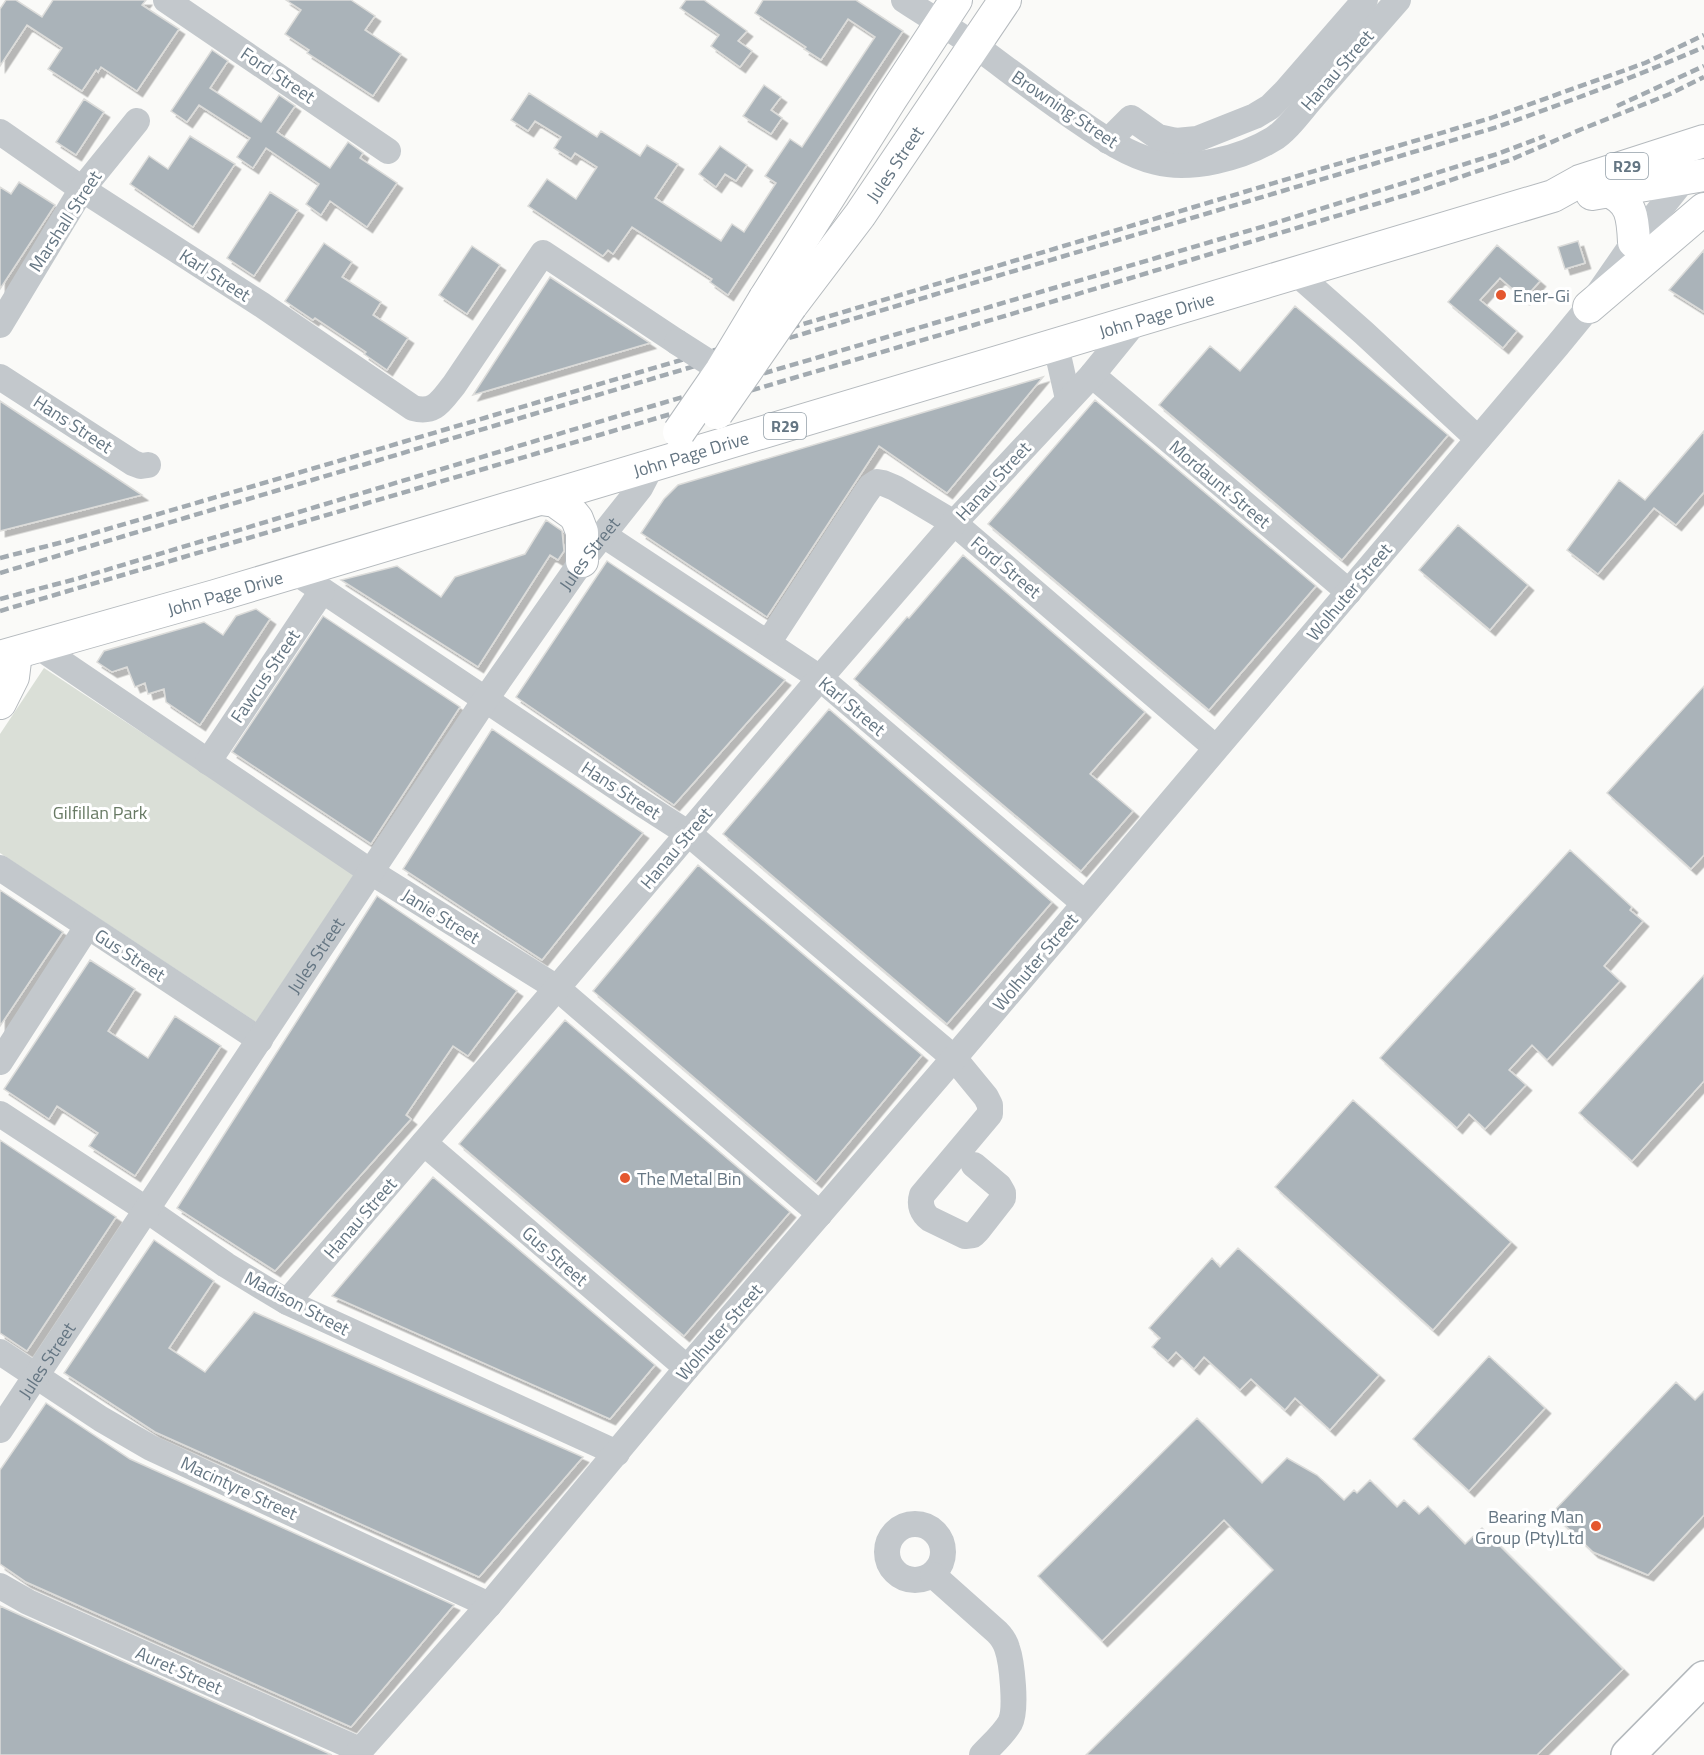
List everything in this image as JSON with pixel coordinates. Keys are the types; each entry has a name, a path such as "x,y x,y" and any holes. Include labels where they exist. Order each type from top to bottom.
{"highway":[{"path":"1628,1755 1704,1678"},
{"path":"1653,1755 1704,1693"}],"main road":[{"name":"Jules Street","path":"778,302 860,215 1005,0"},
{"name":"Jules Street","path":"671,455 730,376 778,302 830,194 948,12"},
{"name":"John Page Drive","path":"18,652 541,499 671,455 1056,346 1553,196 1580,181 1704,141"},
{"name":"John Page Drive","path":"1553,196 1581,197 1697,172"},
{"path":"1607,191 1616,194 1628,206 1634,242"},
{"path":"830,194 860,215"},
{"path":"1589,308 1704,209"},
{"path":"541,499 555,501 577,519 582,532 582,561"},
{"path":"0,703 13,677 18,652"}],"street":[{"name":"Ford Street","path":"166,0 388,151"},
{"name":"Browning Street","path":"904,0 948,12 975,46 1044,98 1108,141 1154,162 1182,165 1219,161 1275,138"},
{"path":"1108,141 1131,118 1158,137 1176,141 1197,139 1255,116 1270,107 1286,92 1365,0"},
{"name":"Hanau Street","path":"1275,138 1298,115 1398,0"},
{"name":"Marshall Street","path":"0,326 82,189 137,121"},
{"name":"Karl Street","path":"0,132 82,189 262,305 412,408 432,409 441,402 543,253 730,376"},
{"name":"Wolhuter Street","path":"358,1753 489,1605 687,1368 954,1058 1349,592 1589,308 1634,242 1697,172"},
{"path":"1296,273 1478,439"},
{"name":"Hanau Street","path":"287,1302 954,523 1092,375 1135,322"},
{"path":"1056,346 1068,399"},
{"name":"Mordaunt Street","path":"1092,375 1349,592"},
{"name":"Hans Street","path":"0,377 133,463 141,466 148,465"},
{"name":"Jules Street","path":"0,1430 485,700 602,534 671,455"},
{"name":"Ford Street","path":"768,643 871,486 877,482 895,488 954,523 1216,748"},
{"name":"Karl Street","path":"602,534 820,678 1084,903"},
{"name":"Hans Street","path":"295,572 689,834 954,1058 986,1097 991,1109 990,1114 922,1195 921,1206 925,1215 930,1219 968,1236 978,1230 1004,1194 999,1186 974,1165"},
{"name":"Fawcus Street","path":"208,762 322,591"},
{"name":"Janie Street","path":"18,652 208,762 371,872 557,988 820,1214"},
{"name":"Gus Street","path":"0,868 260,1040"},
{"path":"0,1062 87,927"},
{"name":"Madison Street","path":"0,1114 147,1210 226,1265 287,1302 617,1453"},
{"name":"Gus Street","path":"424,1143 687,1368"},
{"name":"Macintyre Street","path":"0,1352 101,1419 151,1448 489,1605"},
{"path":"933,1575 997,1632 1004,1640 1008,1651 1014,1701 1013,1712 1007,1727 982,1755"},
{"name":"Auret Street","path":"0,1586 28,1602 358,1753"}],"green space":[{"name":"Gilfillan Park","path":"44,668 355,873 256,1022 0,853 0,734"}],"building":[{"path":"6,0 16,0 42,17 53,0 146,0 142,5 179,29 137,91 101,67 98,72 96,70 82,91 48,69 62,48 27,25 0,66 0,9"},
{"path":"286,0 351,0 375,16 365,30 401,54 373,96 307,53 309,50 285,34 301,10"},
{"path":"686,0 704,0 747,31 738,41 752,51 740,67 711,46 719,35 680,8"},
{"path":"763,0 856,0 903,31 728,295 710,282 712,279 632,227 613,254 608,250 603,256 528,206 547,179 576,199 597,167 575,153 571,159 554,148 561,137 535,121 528,131 511,120 529,93 597,137 601,131 640,156 647,145 678,164 655,198 721,241 732,224 744,232 776,183 765,176 790,139 802,147 875,37 848,19 821,60 804,49 806,47 755,13"},
{"path":"212,50 228,61 210,88 261,122 279,95 295,106 277,132 330,168 348,142 363,153 360,158 397,183 367,227 330,201 321,215 306,204 319,184 266,148 253,168 237,157 250,138 199,105 187,122 171,111"},
{"path":"764,85 781,97 771,110 782,118 771,134 743,116"},
{"path":"84,99 104,112 76,155 56,142"},
{"path":"190,136 235,164 193,227 130,184 149,156 168,169"},
{"path":"720,146 747,165 736,181 725,174 716,187 699,174"},
{"path":"19,182 55,205 0,289 0,187 11,194"},
{"path":"270,192 298,210 254,276 227,258"},
{"path":"1578,241 1585,263 1565,269 1558,247"},
{"path":"324,243 352,262 342,277 381,302 373,315 408,338 387,370 364,354 366,352 285,301"},
{"path":"1497,245 1540,281 1524,299 1500,278 1480,300 1517,331 1503,348 1448,302"},
{"path":"472,246 500,265 467,314 439,295"},
{"path":"1704,250 1704,312 1669,290"},
{"path":"550,277 650,343 473,395"},
{"path":"1295,306 1448,435 1342,560 1159,405 1210,346 1240,371"},
{"path":"1043,377 947,493 879,446 767,617 641,533 664,499 678,485"},
{"path":"1095,400 1316,586 1209,710 988,524"},
{"path":"0,401 142,495 0,531"},
{"path":"1704,431 1704,492 1676,525 1654,508 1598,574 1567,550 1619,480 1645,500"},
{"path":"546,520 562,531 564,551 558,560 550,555 478,667 341,580 397,566 441,597 455,577 525,554"},
{"path":"1458,525 1528,585 1490,630 1419,570"},
{"path":"963,555 1145,712 1090,774 1133,811 1081,871 854,679"},
{"path":"607,561 785,680 674,805 516,697"},
{"path":"256,609 270,619 200,725 166,702 164,689 148,694 145,683 135,687 127,667 112,672 97,662 104,651 204,622 223,635 236,616"},
{"path":"323,616 460,707 371,844 232,752"},
{"path":"1704,686 1704,855 1691,869 1607,793"},
{"path":"829,709 1052,902 947,1024 723,834"},
{"path":"492,729 643,833 542,960 403,869"},
{"path":"1570,850 1632,907 1630,910 1643,921 1604,966 1620,981 1547,1060 1532,1045 1509,1070 1526,1085 1485,1129 1469,1114 1457,1128 1380,1058"},
{"path":"698,865 922,1055 816,1182 593,991"},
{"path":"0,890 63,932 0,1026"},
{"path":"377,896 517,991 468,1056 453,1046 406,1115 411,1119 275,1271 177,1208"},
{"path":"90,960 135,989 108,1031 148,1058 175,1016 221,1046 135,1176 89,1146 98,1133 57,1106 49,1119 4,1089"},
{"path":"1704,975 1704,1081 1632,1161 1579,1113"},
{"name":"The Metal Bin","path":"565,1020 790,1212 684,1336 459,1144"},
{"path":"1353,1100 1511,1242 1433,1330 1275,1187"},
{"path":"0,1140 116,1217 27,1351 0,1333"},
{"path":"433,1177 655,1365 610,1419 332,1296"},
{"path":"154,1240 214,1281 169,1348 205,1372 254,1312 583,1457 479,1577 155,1432 64,1373"},
{"path":"1238,1248 1379,1375 1330,1430 1295,1398 1285,1410 1251,1379 1240,1390 1204,1357 1194,1369 1176,1352 1168,1361 1152,1347 1160,1338 1149,1328 1212,1258 1220,1267"},
{"path":"1489,1356 1545,1408 1469,1491 1413,1439"},
{"path":"1676,1382 1695,1400 1704,1391 1704,1515 1648,1575 1593,1552 1552,1513"},
{"path":"46,1403 130,1459 454,1605 351,1727 26,1582 0,1564 0,1470"},
{"path":"1197,1418 1262,1483 1287,1458 1317,1475 1344,1500 1354,1490 1357,1493 1370,1480 1397,1507 1404,1500 1419,1514 1428,1506 1465,1544 1482,1528 1623,1669 1537,1755 1086,1755 1273,1570 1224,1520 1102,1641 1038,1576"},
{"path":"0,1606 332,1755 0,1755"}],"railway":[{"path":"0,558 67,541 810,322 1491,118 1645,63 1704,35"},
{"path":"0,573 1494,128 1652,69 1704,47"},
{"path":"1617,106 1704,66"},
{"path":"0,611 1008,315 1416,192 1510,160 1670,94 1704,77"},
{"path":"0,599 76,579 615,417 1275,223 1497,154 1545,136"}],"place":[{"name":"Ener-Gi","path":"1501,295"},
{"name":"The Metal Bin","path":"625,1178"},
{"name":"Bearing Man Group (Pty)Ltd","path":"1596,1526"}]}
